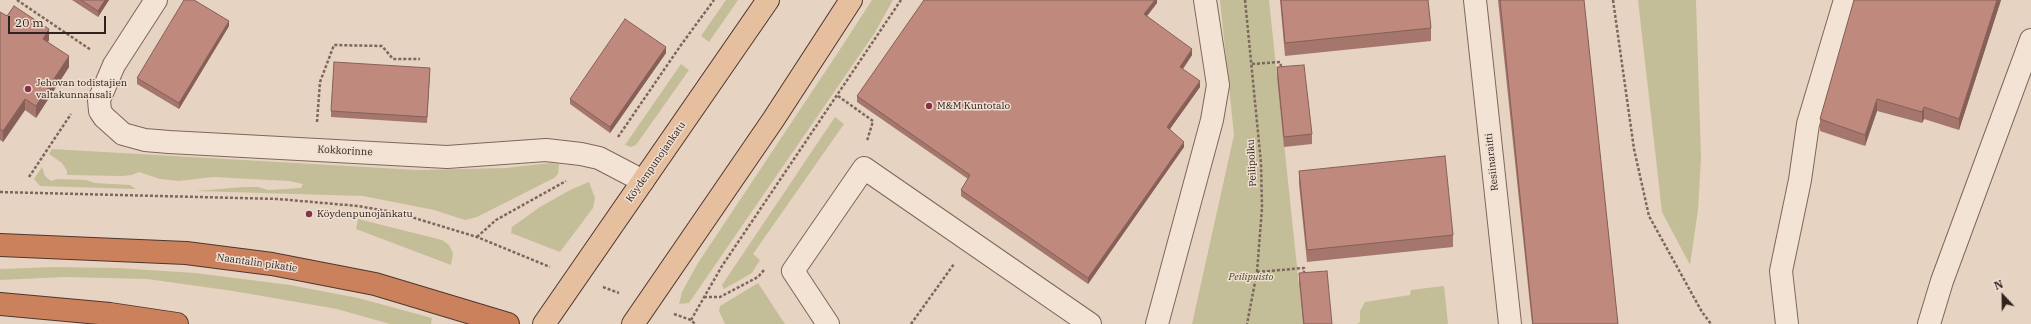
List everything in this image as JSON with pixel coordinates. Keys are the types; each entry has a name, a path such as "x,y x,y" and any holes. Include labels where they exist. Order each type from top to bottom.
{"highway":[{"name":"Naantalin pikatie","path":"0,245 186,253 272,264 375,284 508,324"},
{"path":"0,304 110,314 176,324"}],"main road":[{"name":"Köydenpunojankatu","path":"544,324 768,0"},
{"path":"633,324 777,113 851,0"}],"street":[{"name":"Kokkorinne","path":"156,0 114,65 99,100 100,111 104,117 123,134 146,140 169,142 447,157 546,150 582,154 598,158 643,181"},
{"path":"1157,324 1212,120 1218,85 1205,0"},
{"name":"Resiinaraitti","path":"1474,0 1510,324"},
{"path":"1787,324 1781,271 1800,180 1808,124 1845,0"},
{"path":"1930,324 1942,281 2031,40"},
{"path":"828,324 793,271 864,168 1090,324"}],"path":[{"path":"17,0 114,65"},
{"path":"691,320 722,266 901,0"},
{"name":"Peilipolku","path":"1245,0 1261,162 1262,208 1257,272 1247,324"},
{"path":"1613,0 1634,149 1649,216 1702,312 1711,324"},
{"path":"315,150 320,82 334,45 382,46 393,59 420,59"},
{"path":"1252,64 1280,62 1281,66"},
{"path":"29,177 66,121"},
{"path":"0,192 278,199 358,206 398,213 477,237 576,277 691,320 695,324"},
{"path":"911,324 955,262"},
{"path":"704,298 720,297 758,277 771,264 793,271"},
{"path":"1257,272 1304,268 1304,272"}],"green space":[{"path":"726,0 738,0 709,42 701,36"},
{"path":"872,0 893,0 874,34 689,303 679,304 682,292 698,263"},
{"name":"Peilipuisto","path":"1220,0 1269,0 1303,324 1192,324 1234,135"},
{"path":"1638,0 1696,0 1701,158 1698,210 1690,265 1662,212"},
{"path":"681,64 689,70 636,145 631,147 625,145"},
{"path":"835,117 844,124 753,254 760,260 752,273 724,289 722,285"},
{"path":"52,149 417,170 506,168 550,163 559,164 558,174 554,178 477,217 465,220 434,210 363,196 196,191 244,187 258,187 268,190 301,188 303,184 289,181 213,177 179,181 160,179 139,172 132,175 122,176 67,175 67,171 62,163 49,154"},
{"path":"42,167 45,176 51,181 58,179 86,180 95,183 130,185 136,189 40,186 34,179"},
{"path":"589,182 595,198 593,208 560,252 511,233 512,227 540,207 570,190"},
{"path":"358,219 442,240 449,245 453,253 451,265 356,229"},
{"path":"54,267 117,268 195,273 290,285 358,298 432,318 431,324 390,324 337,309 233,291 147,279 65,277 0,280 0,269"},
{"path":"758,283 785,324 725,324 719,311 720,306"},
{"path":"1444,286 1448,324 1357,324 1360,322 1360,311 1365,302 1410,295 1411,290"}],"building":[{"path":"81,0 105,0 98,11"},
{"path":"184,0 194,0 229,21 179,103 137,78"},
{"path":"924,0 1155,0 1144,14 1192,49 1180,67 1200,81 1167,127 1184,142 1088,278 961,190 970,175 857,96"},
{"path":"1281,0 1428,0 1431,28 1285,43"},
{"path":"1500,0 1584,0 1618,324 1533,324"},
{"path":"1854,0 1997,0 1959,119 1924,107 1922,112 1877,99 1865,135 1820,119"},
{"name":"Jehovan todistajien valtakunnansali","path":"14,6 49,29 43,39 69,56 36,106 25,99 3,131 0,129 0,12 7,16"},
{"path":"625,19 666,47 610,127 570,99"},
{"path":"334,62 430,68 427,117 331,111"},
{"path":"1304,65 1312,134 1284,137 1277,67"},
{"path":"1445,156 1453,235 1307,250 1299,171"},
{"path":"1327,271 1332,324 1304,324 1299,273"}],"place":[{"name":"Jehovan todistajien valtakunnansali","path":"28,89"},
{"name":"M&M Kuntotalo","path":"929,106"},
{"name":"Köydenpunojankatu","path":"309,214"}]}
